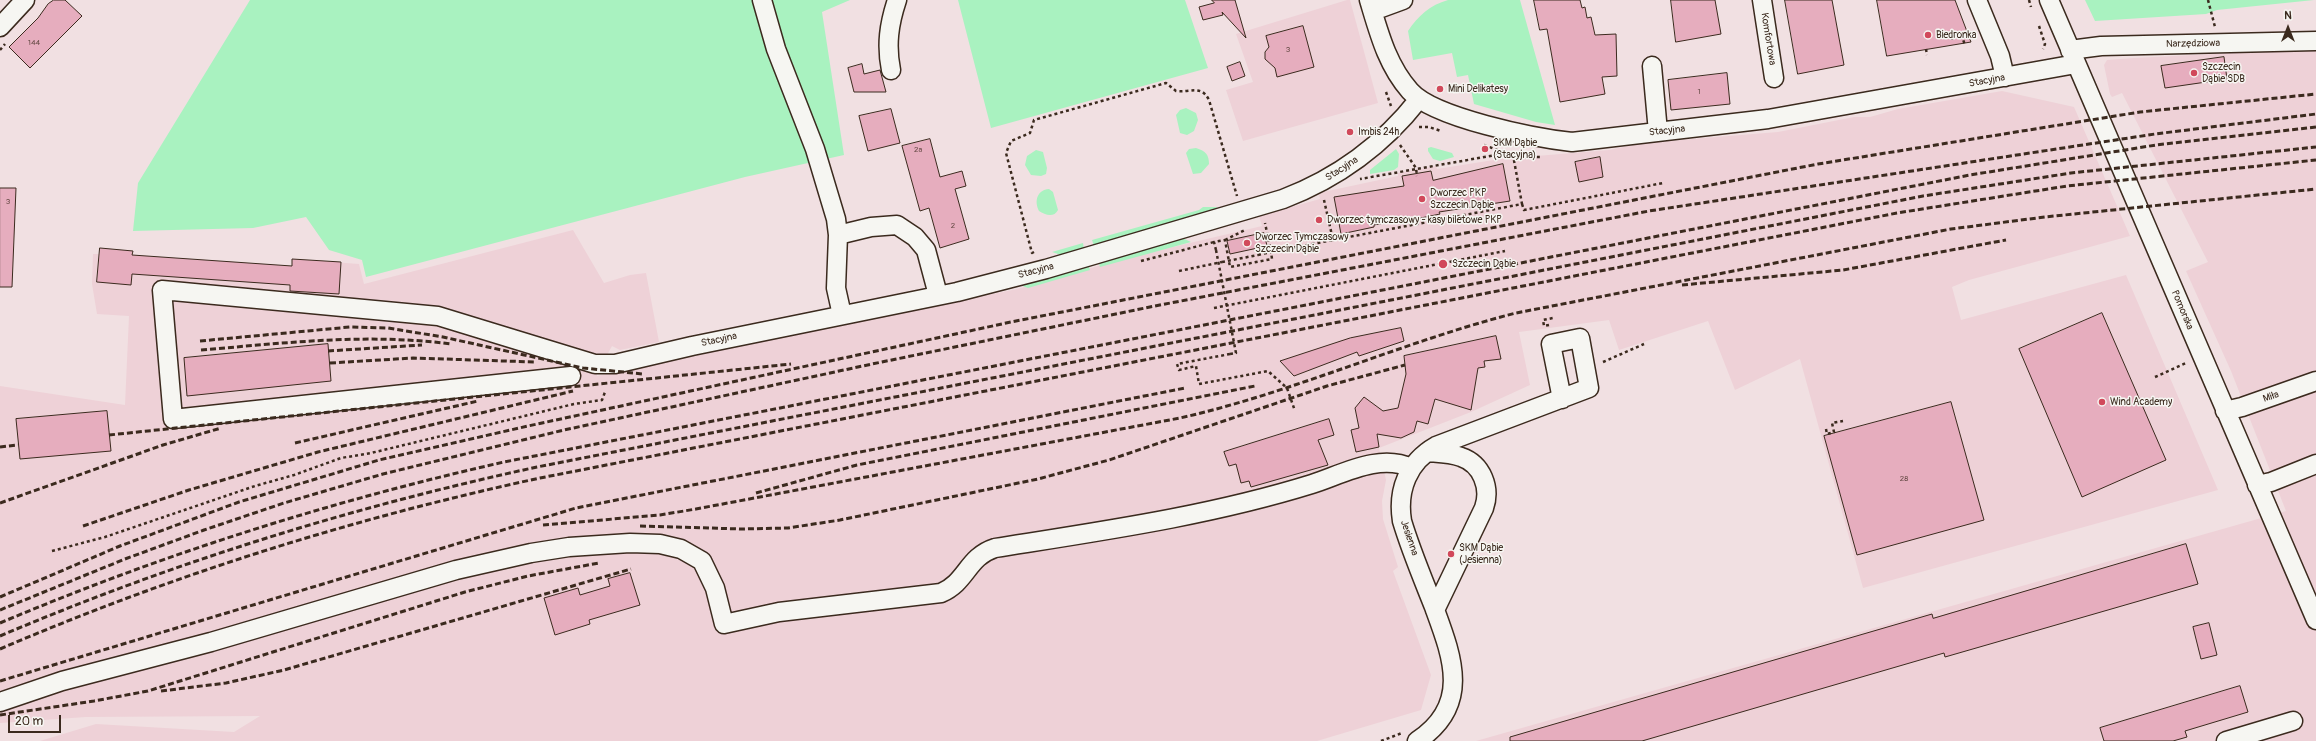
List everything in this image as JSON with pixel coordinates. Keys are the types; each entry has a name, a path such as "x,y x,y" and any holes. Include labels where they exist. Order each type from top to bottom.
{"street":[{"path":"0,27 24,0"},
{"path":"762,0 776,49 815,149 832,206 838,235 836,278 842,315"},
{"path":"891,70 887,50 892,14 897,0"},
{"path":"1403,0 1371,6 1384,51 1404,83 1419,99"},
{"name":"Komfortowa","path":"1762,0 1774,78"},
{"path":"1977,0 2000,56 2005,77"},
{"name":"Pomorska","path":"2049,0 2316,620"},
{"name":"Narzędziowa","path":"2073,57 2101,46 2316,40"},
{"name":"Stacyjna","path":"571,376 173,419 162,290 438,316 595,364 626,363 692,346 957,292 1046,269 1261,206 1316,186 1351,164 1389,133 1419,99 1459,116 1545,139 1572,142 1768,119 2005,77 2073,57"},
{"path":"1652,66 1658,132"},
{"path":"838,235 871,227 897,225 915,236 926,250 938,295"},
{"name":"Jesienna","path":"1412,736 1431,730 1441,718 1448,705 1453,686 1452,656 1401,514 1402,488 1411,468 1427,452 1443,443 1562,399 1589,388 1580,338 1551,344 1562,399"},
{"name":"Miła","path":"2225,411 2242,407 2316,381"},
{"path":"1427,452 1455,455 1469,461 1481,473 1487,494 1483,511 1435,610"},
{"path":"0,702 62,681 211,642 456,570 531,553 605,544 660,544 681,549 702,562 715,588 724,624 779,612 941,593 955,585 976,558 984,552 995,548 1120,529 1234,505 1289,491 1375,464 1394,463 1411,468"},
{"path":"2257,485 2271,482 2316,464"},
{"path":"2226,741 2293,721"}],"path":[{"path":"2208,0 2213,14 2217,43"},
{"path":"1951,39 1961,34 1965,45"},
{"path":"2042,49 2045,44 2044,39"},
{"path":"1926,49 1927,55"},
{"path":"1037,252 1032,253 1007,159 1008,146 1011,141 1030,133 1034,120 1166,83 1176,91 1198,89 1206,94 1238,197 1232,198"},
{"path":"1383,86 1392,110"},
{"path":"1414,128 1429,127 1443,132"},
{"path":"1397,141 1416,168 1418,176"},
{"path":"1480,143 1513,155 1524,210 1663,183"},
{"path":"1360,174 1355,179 1364,180 1416,168 1507,153"},
{"path":"1323,195 1333,240"},
{"path":"1179,271 1522,204"},
{"path":"1133,263 1225,240 1230,267 1272,259 1261,206"},
{"path":"1425,217 1426,222"},
{"path":"1214,242 1236,353 1177,364 1178,370 1196,366 1200,384 1268,371 1287,388 1295,411"},
{"path":"1214,308 1505,251"},
{"path":"1552,324 1544,326 1543,320 1553,318"},
{"path":"1600,364 1644,344"},
{"path":"2155,377 2186,363"},
{"path":"52,551 105,537 256,486 294,475 341,458 370,453 574,404 602,400 605,392"},
{"path":"1826,429 1827,434 1834,432 1832,423 1843,421"},
{"path":"1381,741 1412,736"}],"shaded area":[{"path":"1350,0 1378,103 1243,141 1226,90 1253,82 1236,34"},
{"path":"2316,49 2316,741 1476,741 2286,511 2231,371 2186,271 2208,262 2122,93 2112,97 2110,94 2104,65 2107,60"},
{"path":"2002,91 2074,107 2130,236 1969,280 1952,287 1961,320 2126,275 2218,490 1863,588 1800,359 1735,390 1708,321 1619,350 1609,320 1519,332 1530,385 1471,412 1379,448 1386,480 1382,501 1383,519 1398,567 1393,571 1431,675 1421,710 1317,741 40,741 96,724 234,732 260,716 86,717 0,723 0,386 125,405 129,316 97,314 92,284 93,254 99,254 100,248 133,251 133,255 292,266 292,259 359,264 364,284 573,230 604,283 630,275 646,273 659,342 620,350 612,346 606,357 596,353 597,376 1017,289 1126,258 1262,226 1259,216 1320,199 1319,195 1323,192 1398,176 1398,173 1436,166 1437,169 1500,159 1609,150 1643,143 1778,132 1854,117 1870,117 1898,109"}],"green space":[{"path":"250,0 850,0 822,12 844,155 745,177 366,277 362,260 329,250 306,217 253,228 133,231 138,183"},
{"path":"958,0 1185,0 1208,68 991,128"},
{"path":"1448,0 1520,0 1555,125 1536,122 1474,104 1468,75 1457,77 1452,53 1413,60 1408,31 1430,8"},
{"path":"2085,0 2314,0 2217,10 2206,14 2095,21"},
{"path":"1186,108 1196,113 1198,120 1194,131 1187,135 1180,133 1176,115 1180,110"},
{"path":"1431,147 1452,153 1454,157 1440,161 1433,159 1428,151 1428,148"},
{"path":"1196,148 1202,150 1206,154 1209,164 1201,173 1193,174 1186,153 1189,149"},
{"path":"1396,149 1399,154 1398,167 1394,170 1370,174 1370,170"},
{"path":"1036,150 1043,152 1047,168 1046,174 1041,176 1031,175 1025,165 1027,156"},
{"path":"1049,189 1053,192 1058,210 1052,215 1047,215 1039,211 1037,203 1039,194 1042,191"},
{"path":"1203,207 1217,207 1215,211 1094,246 1092,240 1199,210"},
{"path":"1180,237 1191,242 1100,267 1098,260"},
{"path":"1083,243 1084,249 1061,255 1052,252"},
{"path":"1088,264 1090,270 1028,288 1017,284"}],"building":[{"path":"54,0 65,0 82,16 30,68 9,47 38,18 48,4"},
{"path":"1212,0 1235,0 1246,38 1222,12 1223,15 1203,20 1199,7 1214,3"},
{"path":"1534,0 1580,0 1582,8 1585,7 1587,18 1591,17 1595,35 1616,34 1617,76 1602,77 1605,94 1560,102 1547,29 1540,30"},
{"path":"1671,0 1715,0 1721,34 1676,42"},
{"path":"1785,0 1832,0 1844,65 1798,74"},
{"path":"1877,0 1955,0 1971,42 1887,56"},
{"path":"1303,26 1314,67 1277,77 1275,68 1265,59 1265,52 1269,47 1266,36"},
{"name":"Szczecin Dąbie SDB","path":"2224,57 2227,79 2165,88 2161,66"},
{"path":"1240,62 1245,76 1232,81 1227,67"},
{"path":"862,64 864,74 880,70 886,92 854,92 848,68"},
{"path":"1727,73 1730,104 1671,110 1668,80"},
{"path":"891,109 900,143 868,151 859,116"},
{"path":"930,139 940,177 962,171 966,186 955,189 969,239 940,248 929,208 920,211 902,146"},
{"path":"1600,157 1603,177 1579,182 1575,162"},
{"name":"Dworzec PKP Szczecin Dąbie","path":"1503,164 1510,201 1439,212 1440,214 1374,225 1374,227 1341,234 1334,197 1404,186 1402,176 1431,171 1433,180"},
{"path":"0,188 16,188 12,287 0,287"},
{"name":"Dworzec Tymczasowy Szczecin Dąbie","path":"1264,233 1267,246 1230,254 1227,241"},
{"path":"100,248 133,251 132,255 292,266 292,259 341,262 339,294 290,291 290,285 132,274 131,285 97,282"},
{"path":"2102,313 2166,460 2082,497 2019,349"},
{"path":"1401,328 1404,341 1359,356 1357,352 1294,376 1280,361 1350,338"},
{"path":"1496,336 1501,359 1484,361 1485,367 1478,368 1471,410 1435,399 1428,424 1417,421 1414,432 1401,438 1377,434 1379,447 1356,452 1351,430 1359,428 1355,408 1364,397 1383,411 1398,408 1406,374 1404,356"},
{"path":"328,344 331,381 187,396 184,358"},
{"path":"1951,402 1984,520 1857,555 1824,436"},
{"path":"107,411 111,451 20,459 16,419"},
{"path":"1329,419 1334,435 1318,440 1328,465 1251,487 1249,481 1241,483 1236,464 1229,466 1224,452"},
{"path":"2186,544 2198,584 1945,657 1944,653 1642,741 1510,741 1510,737 1932,614 1933,618"},
{"path":"630,573 640,605 589,620 590,624 555,635 544,598 578,588 580,595 610,586 608,579"},
{"path":"2209,623 2217,655 2201,659 2193,627"},
{"path":"2240,686 2248,712 2185,731 2187,737 2173,741 2104,741 2100,728"}],"railway":[{"path":"0,597 120,546 239,502 379,460 528,426 1011,322 1818,164 2140,112 2316,94"},
{"path":"0,610 125,559 204,530 284,503 383,474 564,430 872,364 1155,306 1649,211 2155,134 2316,114"},
{"path":"0,623 123,574 248,531 375,494 504,462 1970,175 2156,145 2316,127"},
{"path":"0,636 131,584 264,539 400,500 537,467 1923,196 2071,173 2316,147"},
{"path":"0,649 132,596 266,550 402,511 540,478 1897,213 2067,186 2316,160"},
{"path":"543,525 660,515 696,509 1180,418 1265,395 1432,338 1516,313 1951,229 2045,217 2316,189"},
{"path":"1682,285 1843,270 2006,240"},
{"path":"200,341 350,327 388,328 443,337 583,368 643,374"},
{"path":"201,350 295,342 357,339 388,339 451,344"},
{"path":"328,351 422,345"},
{"path":"330,363 413,358 535,362"},
{"path":"109,435 791,364"},
{"path":"640,526 742,529 788,528 840,520 1038,479 1109,460 1327,386 1405,365"},
{"path":"756,493 857,465 1255,386"},
{"path":"0,681 576,508 1185,388"},
{"path":"83,526 189,490 318,452 573,391"},
{"path":"295,443 478,401"},
{"path":"0,503 163,445 221,428"},
{"path":"0,447 18,445"},
{"path":"0,715 94,701 148,691 465,592 528,576 599,563"},
{"path":"161,691 226,683 284,670 631,569"}],"place":[{"name":"Biedronka","path":"1928,35"},
{"name":"Szczecin Dąbie SDB","path":"2194,73"},
{"name":"Mini Delikatesy","path":"1440,89"},
{"name":"Imbis 24h","path":"1350,132"},
{"name":"SKM Dąbie (Stacyjna)","path":"1485,149"},
{"name":"Dworzec PKP Szczecin Dąbie","path":"1422,199"},
{"name":"Dworzec tymczasowy - kasy biletowe PKP","path":"1319,220"},
{"name":"Dworzec Tymczasowy Szczecin Dąbie","path":"1247,243"},
{"name":"Szczecin Dąbie","path":"1443,264"},
{"name":"Wind Academy","path":"2102,402"},
{"name":"SKM Dąbie (Jesienna)","path":"1451,554"}]}
